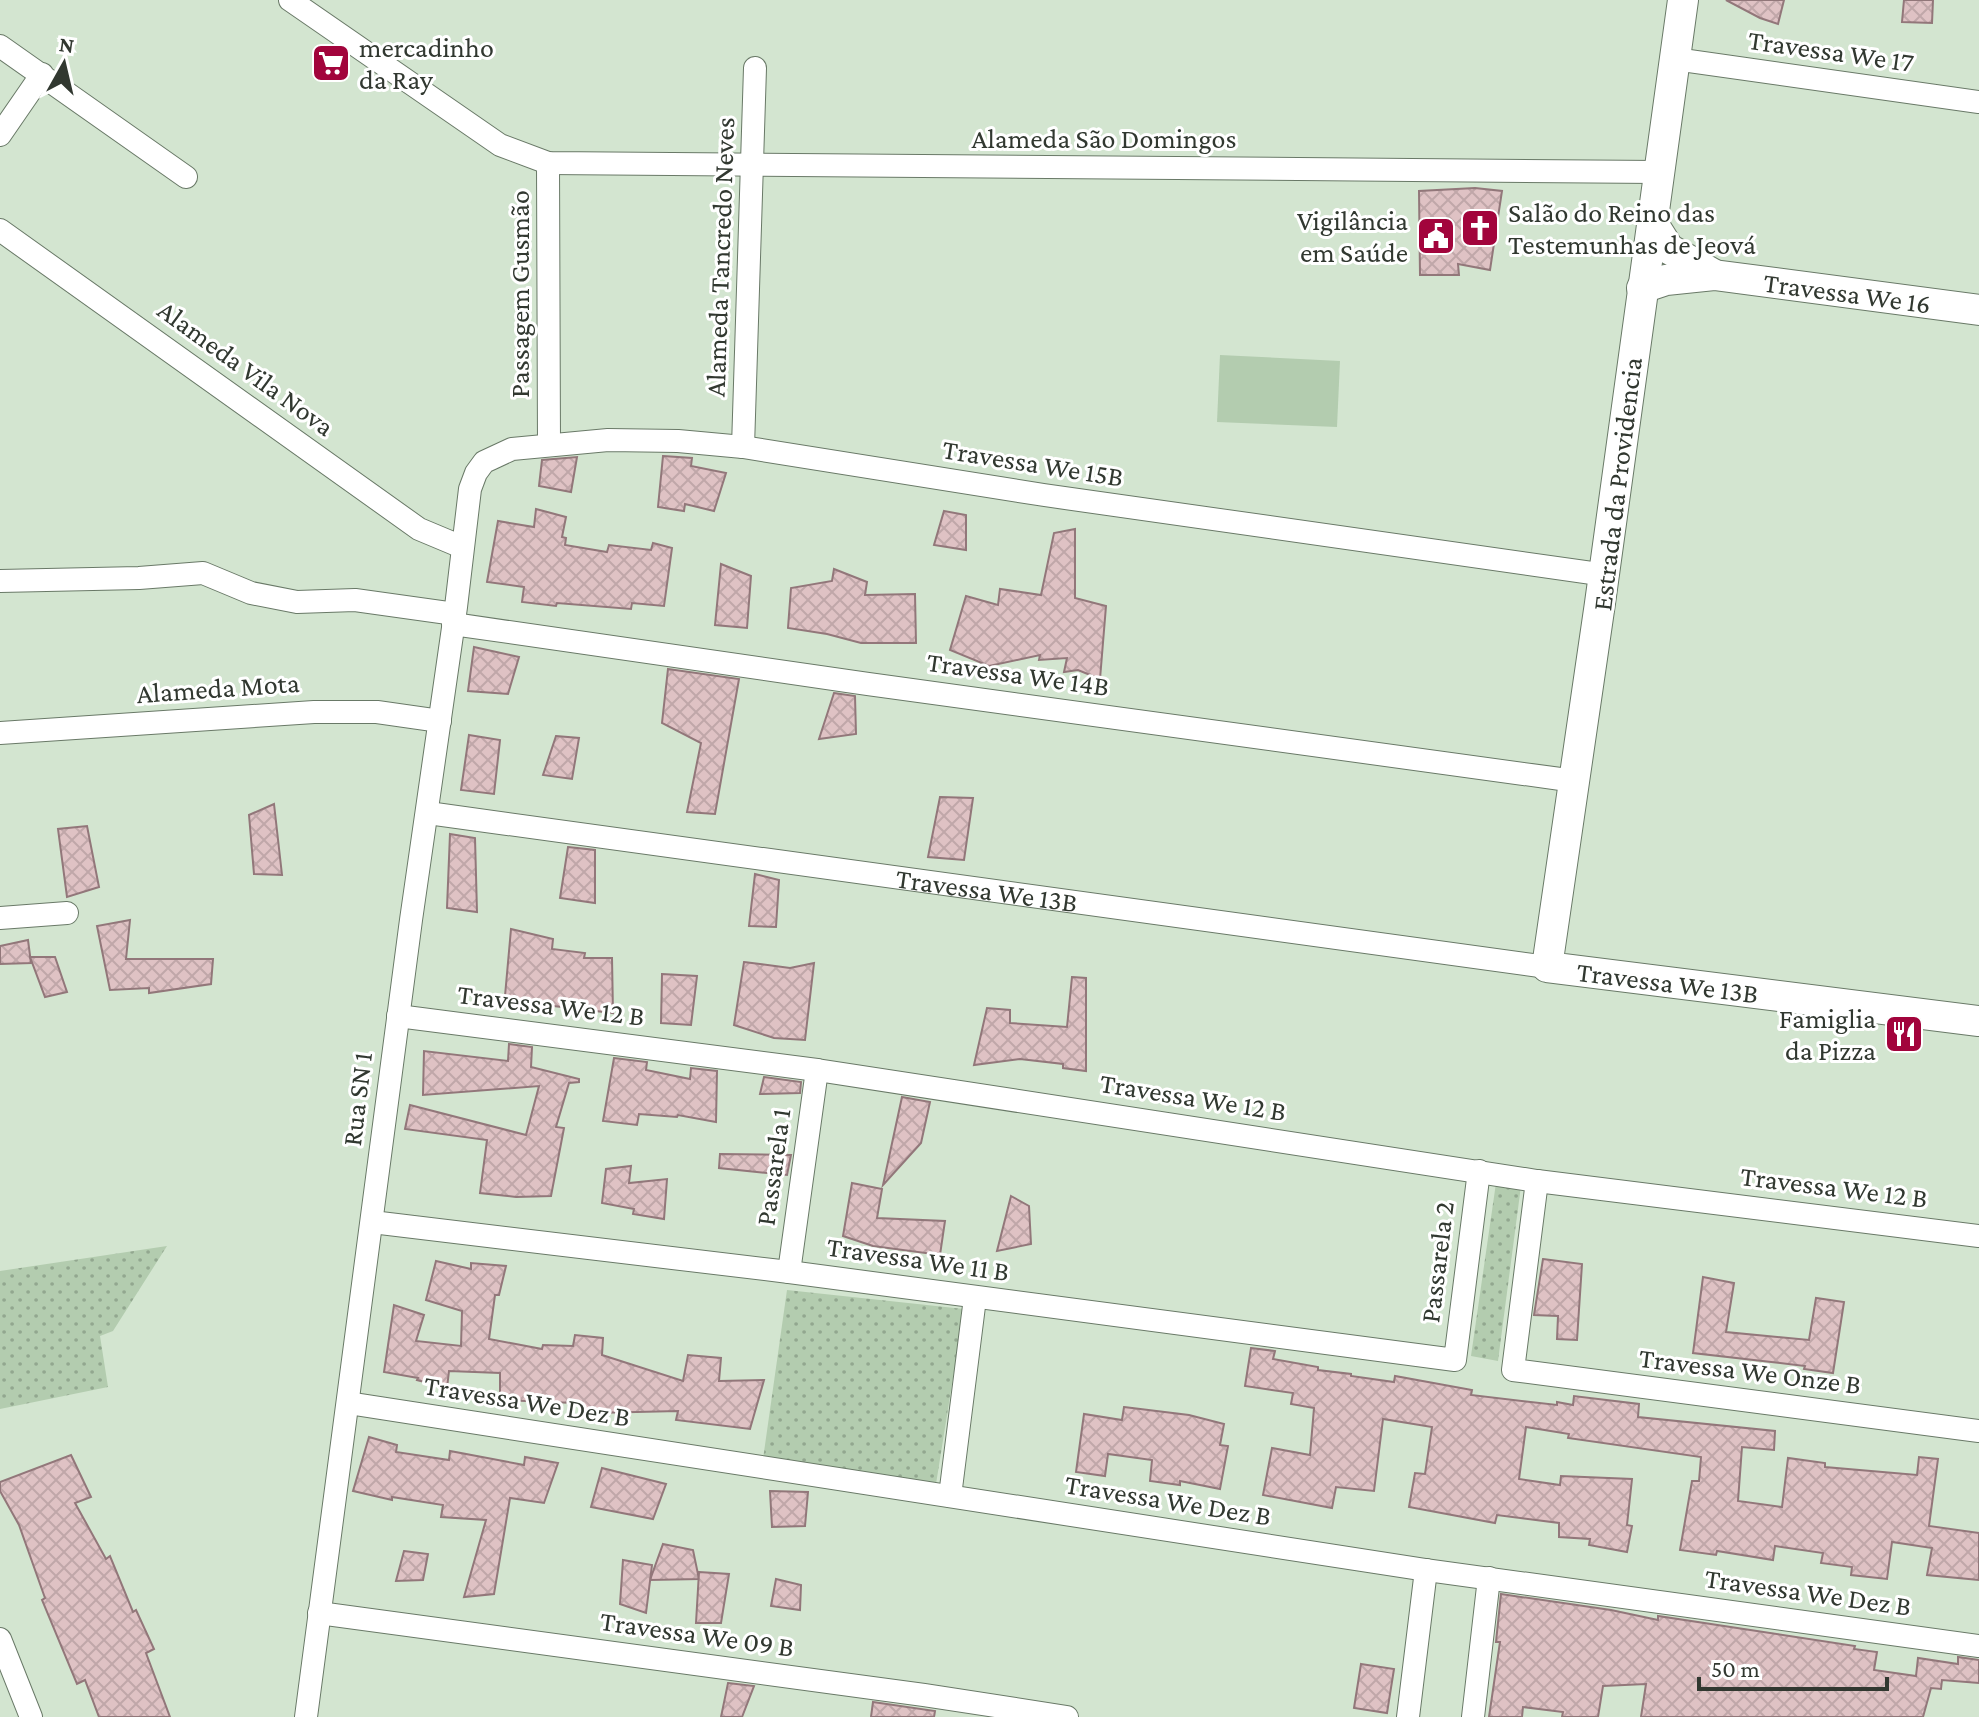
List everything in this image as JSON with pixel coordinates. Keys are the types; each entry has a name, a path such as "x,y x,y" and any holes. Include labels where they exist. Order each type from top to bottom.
{"main road":[{"name":"Estrada da Providencia","path":"1546,967 1606,575 1642,288 1683,0"},
{"path":"1652,222 1669,249 1714,275"},
{"path":"1642,288 1666,280 1714,275"},
{"name":"Travessa We 16","path":"1714,275 1979,310"},
{"name":"Travessa We 13B","path":"1546,967 1979,1021"}],"street":[{"name":"Passagem Gusmão","path":"290,0 500,145 548,163 549,444"},
{"path":"0,46 186,177"},
{"name":"Travessa We 17","path":"1675,59 1979,102"},
{"name":"Alameda Tancredo Neves","path":"743,447 755,68"},
{"path":"0,135 42,74"},
{"name":"Alameda São Domingos","path":"548,163 1658,172"},
{"name":"Alameda Vila Nova","path":"0,230 419,529 462,547"},
{"name":"Travessa We 15B","path":"470,489 484,462 512,449 608,440 678,441 743,447 1044,495 1606,575"},
{"name":"Rua SN 1","path":"306,1717 470,489"},
{"name":"Travessa We 14B","path":"0,581 139,578 203,573 251,593 297,602 355,600 454,619 868,684 1575,781"},
{"name":"Alameda Mota","path":"0,733 314,712 377,712 440,721"},
{"name":"Travessa We 13B","path":"428,813 1546,967"},
{"path":"0,918 67,913"},
{"name":"Travessa We 12 B","path":"398,1016 817,1070 1537,1181 1979,1236"},
{"name":"Passarela 1","path":"789,1272 817,1070"},
{"name":"Passarela 2","path":"1455,1360 1479,1171"},
{"name":"Travessa We Onze B","path":"1537,1181 1513,1370 1979,1431"},
{"name":"Travessa We 11 B","path":"372,1222 789,1272 1455,1360"},
{"path":"950,1496 975,1298"},
{"name":"Travessa We Dez B","path":"348,1403 1426,1570 1979,1646"},
{"path":"1408,1717 1426,1570"},
{"path":"1473,1717 1489,1578"},
{"name":"Travessa We 09 B","path":"319,1613 1067,1717"},
{"path":"0,1639 31,1717"}],"green space":[{"path":"1220,355 1340,361 1337,427 1217,422"},
{"path":"1496,1183 1521,1186 1498,1361 1471,1356"},
{"path":"167,1246 113,1331 100,1336 108,1387 0,1409 0,1271"},
{"path":"787,1290 964,1309 936,1484 763,1459"}],"building":[{"path":"1726,0 1784,0 1778,24"},
{"path":"1904,0 1933,0 1932,23 1902,22"},
{"path":"1475,188 1502,191 1490,270 1458,264 1459,275 1420,275 1419,191"},
{"path":"663,456 692,458 691,466 726,473 714,511 685,504 684,511 658,507"},
{"path":"577,457 571,492 539,486 542,460"},
{"path":"536,509 566,517 562,537 566,538 565,545 607,552 609,545 651,550 653,543 672,548 664,606 632,603 631,609 522,602 524,587 487,582 498,521 534,527"},
{"path":"944,511 966,515 966,550 934,545"},
{"path":"1075,529 1075,598 1106,606 1100,679 1078,670 1064,672 1067,658 1039,660 1040,655 989,666 950,650 966,596 998,605 1000,589 1041,595 1054,533"},
{"path":"721,564 751,576 747,628 715,625"},
{"path":"834,569 867,582 865,595 915,594 916,643 861,643 788,628 791,588 832,581"},
{"path":"474,647 519,657 508,694 468,691"},
{"path":"668,669 739,679 715,814 687,812 701,743 662,723"},
{"path":"834,693 855,696 856,734 819,739"},
{"path":"469,735 500,740 494,794 461,790"},
{"path":"556,736 579,738 572,779 543,775"},
{"path":"940,797 973,798 964,860 928,857"},
{"path":"274,804 282,875 254,874 249,815"},
{"path":"87,826 99,887 67,897 58,829"},
{"path":"450,834 475,838 477,912 447,908"},
{"path":"568,847 595,850 595,903 560,898"},
{"path":"755,874 779,880 776,927 749,926"},
{"path":"130,920 126,959 213,959 211,984 149,993 149,988 110,990 97,926"},
{"path":"511,929 553,939 552,949 585,953 584,958 612,958 613,1013 545,1005 505,996"},
{"path":"28,940 31,963 0,964 0,946"},
{"path":"30,957 55,957 67,992 45,997"},
{"path":"744,962 790,968 814,963 805,1040 774,1038 734,1025"},
{"path":"662,974 697,976 691,1025 661,1023"},
{"path":"1072,977 1086,978 1086,1071 1063,1068 1063,1064 1020,1059 974,1065 987,1008 1010,1010 1010,1023 1067,1027"},
{"path":"509,1044 532,1047 531,1067 579,1079 579,1082 569,1083 556,1127 564,1128 551,1196 516,1197 480,1193 487,1140 405,1129 410,1105 526,1135 539,1086 423,1095 424,1051 508,1061"},
{"path":"614,1058 647,1062 646,1070 690,1079 691,1068 717,1071 716,1122 678,1115 639,1114 637,1125 603,1121"},
{"path":"764,1077 801,1082 800,1093 760,1094"},
{"path":"902,1097 930,1102 921,1143 883,1185"},
{"path":"720,1154 791,1155 787,1175 719,1168"},
{"path":"631,1166 629,1183 667,1179 664,1219 633,1214 634,1209 602,1203 606,1169"},
{"path":"852,1183 882,1189 877,1218 945,1221 940,1255 873,1246 843,1236"},
{"path":"1011,1196 1029,1206 1031,1244 997,1251"},
{"path":"1543,1259 1582,1264 1577,1340 1557,1339 1558,1316 1534,1315"},
{"path":"436,1261 471,1269 471,1263 506,1266 499,1295 495,1295 489,1339 542,1349 543,1345 573,1346 575,1335 603,1338 602,1355 683,1381 688,1355 721,1358 719,1381 764,1380 750,1429 676,1420 678,1411 595,1413 574,1403 500,1400 500,1373 449,1371 447,1388 418,1378 384,1372 394,1305 424,1315 416,1341 461,1346 462,1311 426,1300"},
{"path":"1703,1277 1734,1283 1726,1332 1809,1340 1816,1298 1844,1302 1833,1373 1804,1369 1805,1366 1693,1353"},
{"path":"1251,1348 1275,1351 1273,1359 1351,1376 1394,1382 1395,1376 1472,1390 1471,1395 1557,1405 1557,1402 1573,1405 1574,1396 1639,1404 1638,1417 1775,1431 1774,1450 1742,1447 1738,1501 1782,1507 1788,1458 1825,1463 1825,1467 1917,1475 1919,1457 1938,1459 1929,1526 1979,1533 1979,1580 1927,1575 1932,1548 1892,1542 1887,1579 1851,1575 1852,1567 1821,1563 1823,1553 1775,1546 1773,1560 1717,1551 1716,1555 1680,1550 1692,1481 1699,1481 1701,1457 1568,1438 1569,1434 1526,1427 1519,1479 1560,1485 1561,1476 1632,1479 1627,1525 1632,1526 1627,1552 1589,1545 1590,1539 1559,1537 1559,1523 1497,1515 1495,1523 1409,1507 1415,1473 1425,1474 1432,1427 1383,1419 1374,1491 1336,1487 1332,1508 1263,1495 1272,1448 1310,1455 1314,1408 1291,1404 1293,1393 1245,1386"},
{"path":"1124,1407 1189,1415 1224,1424 1220,1445 1228,1446 1220,1489 1180,1481 1180,1485 1150,1481 1152,1460 1108,1454 1105,1476 1076,1472 1084,1414 1122,1420"},
{"path":"369,1437 397,1445 396,1452 449,1460 450,1451 524,1465 525,1457 558,1463 544,1503 510,1498 494,1594 464,1597 486,1520 441,1517 443,1505 392,1497 392,1500 353,1491"},
{"path":"71,1455 91,1497 75,1503 106,1559 110,1556 133,1612 136,1610 154,1649 146,1653 170,1717 99,1717 85,1680 77,1684 42,1600 45,1598 19,1525 0,1491 0,1482"},
{"path":"602,1468 666,1484 653,1519 591,1507"},
{"path":"770,1491 808,1492 805,1526 772,1527"},
{"path":"663,1544 693,1550 699,1579 650,1580"},
{"path":"404,1551 428,1554 423,1580 396,1581"},
{"path":"623,1560 652,1565 646,1613 620,1604"},
{"path":"699,1572 729,1574 721,1623 696,1623"},
{"path":"776,1579 801,1585 800,1610 771,1606"},
{"path":"1501,1594 1658,1620 1658,1616 1855,1646 1854,1649 1877,1652 1874,1670 1916,1676 1918,1658 1958,1664 1958,1657 1979,1660 1979,1683 1942,1680 1941,1689 1931,1688 1923,1717 1641,1717 1646,1684 1603,1686 1598,1717 1562,1717 1563,1712 1523,1707 1522,1717 1489,1717 1500,1642 1496,1642"},
{"path":"1361,1664 1394,1669 1387,1713 1354,1708"},
{"path":"728,1683 754,1686 742,1717 721,1717"},
{"path":"873,1702 935,1711 934,1717 871,1717"}],"place":[{"name":"mercadinho da Ray","path":"331,63"},
{"name":"Salão do Reino das Testemunhas de Jeová","path":"1480,228"},
{"name":"Vigilância em Saúde","path":"1436,236"},
{"name":"Famiglia da Pizza","path":"1904,1034"}]}
